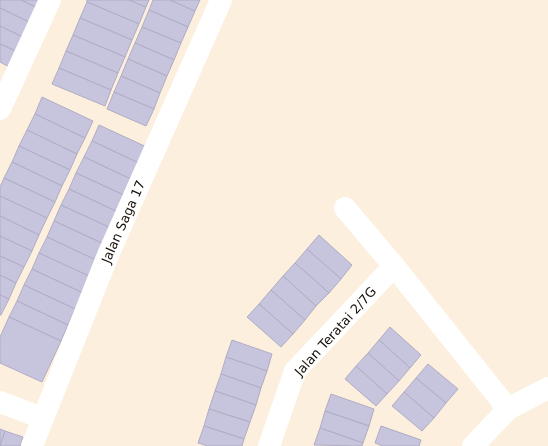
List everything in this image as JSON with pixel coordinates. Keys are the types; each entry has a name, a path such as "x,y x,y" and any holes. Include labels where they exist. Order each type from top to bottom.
{"street":[{"path":"0,109 50,0"},
{"name":"Jalan Saga 17","path":"32,446 108,255 221,0"},
{"path":"345,208 394,266 508,409"},
{"name":"Jalan Teratai 2/7G","path":"269,446 295,371 394,266"},
{"path":"473,446 508,409 548,388"},
{"path":"0,402 42,418"}],"building":[{"path":"0,0 21,0 38,8 31,23 0,8"},
{"path":"21,0 42,0 38,8"},
{"path":"87,0 129,0 146,7 139,24 87,2"},
{"path":"129,0 149,0 146,7"},
{"path":"153,0 170,0 195,11 188,27 149,10"},
{"path":"170,0 200,0 195,11"},
{"path":"87,2 139,24 132,40 80,18"},
{"path":"0,8 31,23 25,38 0,26"},
{"path":"149,10 188,27 181,43 142,27"},
{"path":"80,18 132,40 125,57 73,35"},
{"path":"0,26 25,38 18,52 0,44"},
{"path":"142,27 181,43 174,60 135,43"},
{"path":"73,35 125,57 118,73 66,51"},
{"path":"135,43 174,60 167,76 128,59"},
{"path":"0,44 18,52 11,68 0,62"},
{"path":"66,51 118,73 111,90 59,68"},
{"path":"128,59 167,76 160,93 121,76"},
{"path":"59,68 111,90 105,106 52,84"},
{"path":"121,76 160,93 154,109 114,92"},
{"path":"114,92 154,109 146,126 107,109"},
{"path":"42,97 93,121 85,138 35,114"},
{"path":"35,114 85,138 77,154 27,130"},
{"path":"99,125 151,149 143,165 92,141"},
{"path":"27,130 77,154 70,170 19,146"},
{"path":"92,141 143,165 135,181 84,157"},
{"path":"19,146 70,170 62,186 12,162"},
{"path":"84,157 135,181 128,197 76,173"},
{"path":"12,162 62,186 55,202 4,178"},
{"path":"76,173 128,197 120,213 69,189"},
{"path":"4,178 55,202 47,218 0,196 0,187"},
{"path":"69,189 120,213 113,229 61,205"},
{"path":"0,196 47,218 39,235 0,216"},
{"path":"61,205 113,229 106,245 54,221"},
{"path":"0,216 39,235 32,251 0,236"},
{"path":"54,221 106,245 98,261 47,237"},
{"path":"319,235 352,265 341,279 307,249"},
{"path":"0,236 32,251 24,267 0,256"},
{"path":"47,237 98,261 91,277 39,253"},
{"path":"307,249 341,279 329,293 295,263"},
{"path":"39,253 91,277 83,293 32,269"},
{"path":"0,256 24,267 16,283 0,275"},
{"path":"295,263 329,293 316,306 283,276"},
{"path":"32,269 83,293 75,309 24,285"},
{"path":"0,275 16,283 9,299 0,295"},
{"path":"283,276 316,306 305,320 271,290"},
{"path":"24,285 75,309 68,325 17,301"},
{"path":"271,290 305,320 293,334 259,304"},
{"path":"0,295 9,299 1,315 0,315"},
{"path":"17,301 68,325 61,341 9,317"},
{"path":"259,304 293,334 281,347 247,317"},
{"path":"9,317 61,341 42,382 0,363 0,337"},
{"path":"390,327 421,355 410,368 379,340"},
{"path":"232,340 272,354 267,371 226,357"},
{"path":"379,340 410,368 399,381 368,353"},
{"path":"368,353 399,381 387,394 356,366"},
{"path":"226,357 267,371 261,388 221,374"},
{"path":"428,364 458,389 446,403 416,378"},
{"path":"356,366 387,394 376,406 345,379"},
{"path":"221,374 261,388 256,405 215,391"},
{"path":"416,378 446,403 434,418 404,392"},
{"path":"215,391 256,405 250,422 209,409"},
{"path":"404,392 434,418 422,431 392,406"},
{"path":"331,394 374,409 369,426 325,411"},
{"path":"209,409 250,422 244,439 204,426"},
{"path":"325,411 369,426 363,443 320,428"},
{"path":"204,426 244,439 242,446 208,446 198,443"},
{"path":"381,426 421,440 419,446 383,446 375,443"},
{"path":"320,428 363,443 362,446 314,445"},
{"path":"0,429 5,431 0,446"},
{"path":"5,431 23,437 20,446 0,446"}]}
